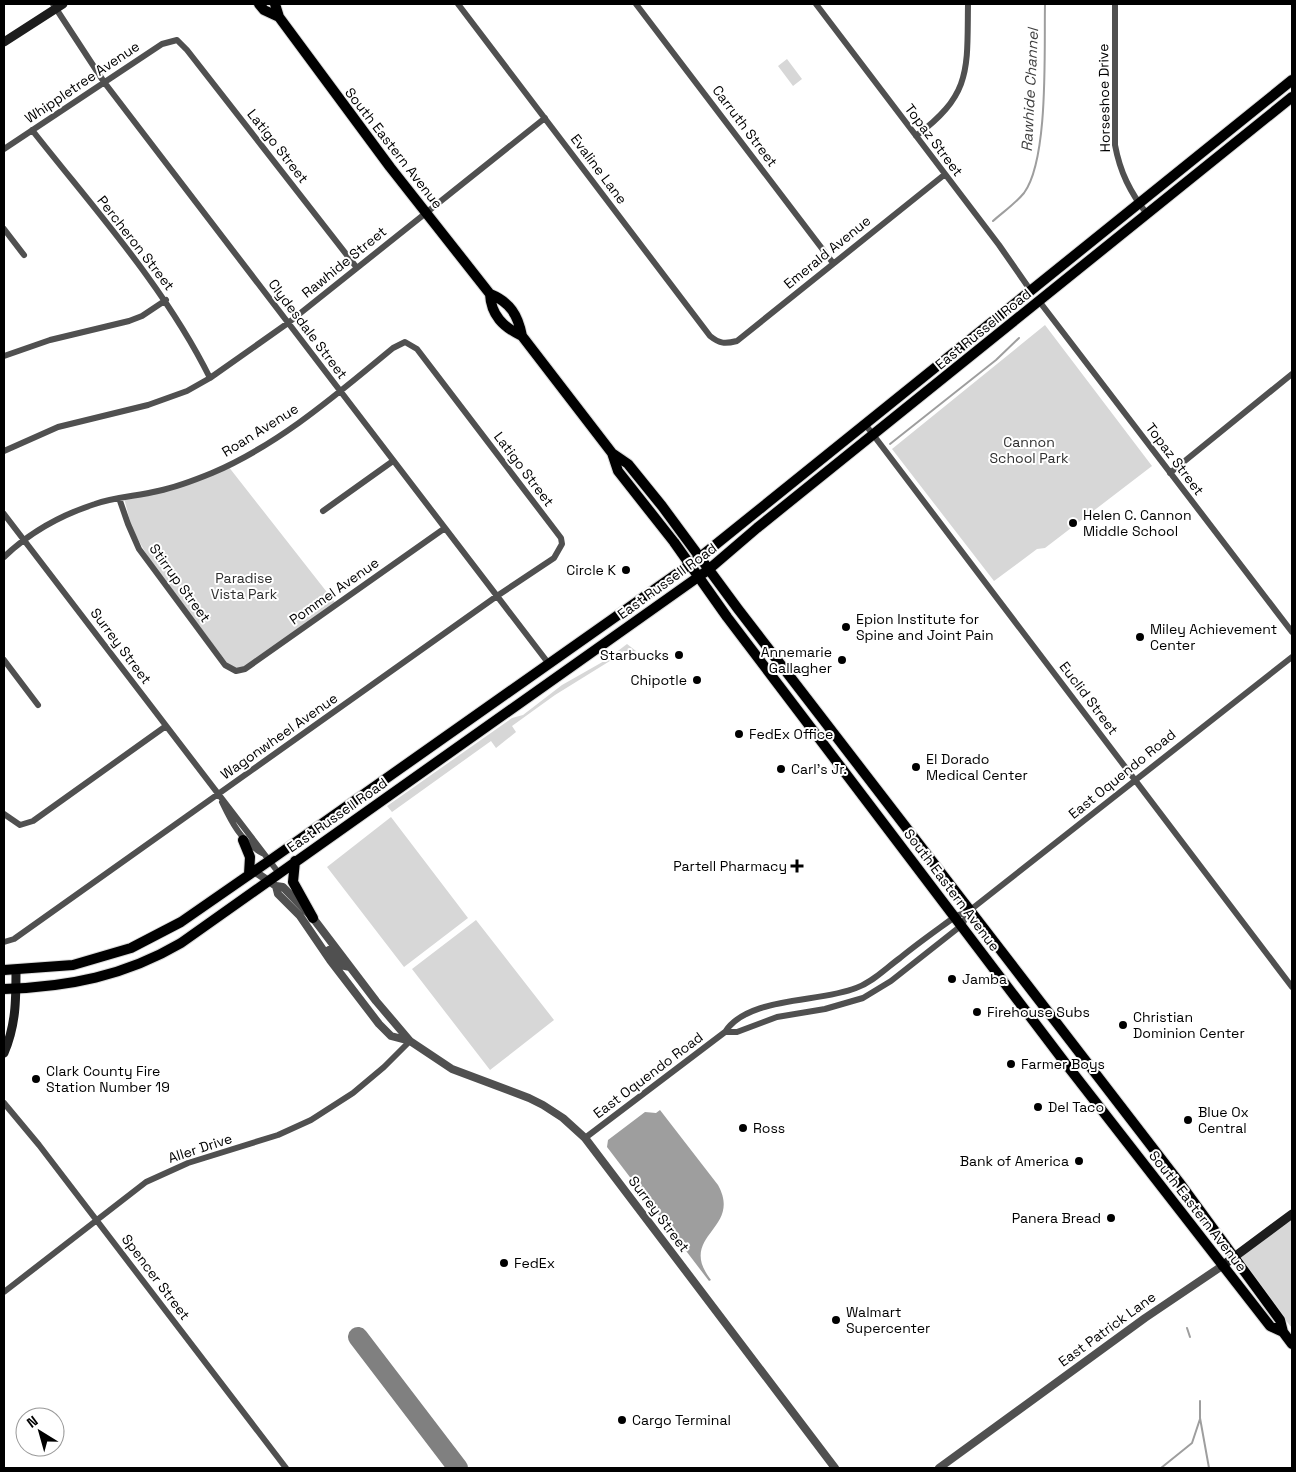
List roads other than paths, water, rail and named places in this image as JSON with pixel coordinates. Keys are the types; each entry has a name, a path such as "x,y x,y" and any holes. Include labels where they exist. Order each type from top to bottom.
{"main road":[{"name":"South Eastern Avenue","path":"259,4 264,10 279,17"},
{"name":"South Eastern Avenue","path":"275,4 279,17 426,212 490,294 504,299 519,319 522,336 612,453 628,464 1234,1257 1280,1320 1283,1332 1292,1344"},
{"path":"4,42 58,5"},
{"name":"East Russell Road","path":"4,970 73,965 131,948 180,922 269,862 699,558 1292,80"},
{"name":"East Russell Road","path":"4,989 79,983 138,965 181,943 272,883 278,872 708,570 1292,97"},
{"path":"1039,301 1039,296 1047,285 1090,248 1096,238"},
{"name":"South Eastern Avenue","path":"490,294 491,308 506,329 522,336"},
{"path":"842,443 850,454"},
{"name":"South Eastern Avenue","path":"612,453 618,471 690,564 833,757 1222,1266 1270,1326 1283,1332"},
{"path":"482,712 491,723"},
{"path":"833,757 842,746"},
{"path":"243,840 250,857 252,872"},
{"path":"295,861 293,882 314,918"},
{"path":"4,1053 12,1034 16,970"},
{"name":"East Patrick Lane","path":"1222,1266 1292,1214"}],"street":[{"name":"Evaline Lane","path":"458,4 710,336 724,344"},
{"name":"Carruth Street","path":"636,4 833,263"},
{"name":"Topaz Street","path":"816,4 999,245 1030,291"},
{"path":"916,136 939,119 954,100 963,80 967,59 968,4"},
{"name":"Horseshoe Drive","path":"1115,4 1114,145 1122,174 1147,214"},
{"name":"Clydesdale Street","path":"58,5 104,82 549,664"},
{"name":"Whippletree Avenue","path":"4,148 162,44 177,40"},
{"name":"Latigo Street","path":"177,40 187,50 358,268"},
{"name":"Rawhide Street","path":"4,451 58,427 148,405 187,392 210,378 288,323 544,118"},
{"name":"Percheron Street","path":"32,130 166,300 191,338 210,378"},
{"name":"Emerald Avenue","path":"724,344 737,341 944,175"},
{"path":"4,229 24,255"},
{"path":"4,356 50,340 129,321 142,316 166,300"},
{"name":"Topaz Street","path":"1039,301 1292,632"},
{"name":"Latigo Street","path":"405,342 417,349 561,538 562,544"},
{"name":"Roan Avenue","path":"4,557 24,540 64,516 96,503 160,491 214,472 251,454 340,391 393,348 405,342"},
{"path":"1170,474 1292,374"},
{"name":"Euclid Street","path":"866,424 1292,988"},
{"path":"323,511 393,461"},
{"name":"Stirrup Street","path":"119,498 139,549 225,665 236,671"},
{"name":"Surrey Street","path":"4,514 278,872"},
{"name":"Pommel Avenue","path":"236,671 246,668 445,528"},
{"name":"Wagonwheel Avenue","path":"4,942 14,939 497,596 554,558 562,544"},
{"name":"East Oquendo Road","path":"585,1138 725,1032 732,1021 755,1011 790,1002 836,995 863,985 956,916 969,911 1134,779 1292,657"},
{"path":"4,660 38,705"},
{"path":"4,814 20,825 33,821 166,726"},
{"name":"Surrey Street","path":"218,795 232,824 243,840 262,853"},
{"name":"Surrey Street","path":"252,872 283,887 314,918 350,967 410,1041"},
{"name":"Surrey Street","path":"272,883 278,894 300,916 330,960 379,1024 391,1036 410,1041 452,1068 472,1078 529,1098 563,1118 585,1138 835,1468"},
{"name":"East Oquendo Road","path":"725,1032 736,1032 777,1017 825,1009 863,998 891,981 962,925 969,911"},
{"path":"315,936 340,965 350,967"},
{"name":"Aller Drive","path":"4,1292 130,1192 164,1173 278,1135 311,1120 353,1094 384,1068 410,1041"},
{"name":"Spencer Street","path":"4,1103 96,1218 286,1468"},
{"name":"East Patrick Lane","path":"939,1468 1145,1318 1222,1266"}],"waterway":[{"name":"Rawhide Channel","path":"993,221 1024,193 1032,177 1038,155 1044,103 1045,4"},
{"name":"Rawhide Channel","path":"890,444 996,360 1019,338"},
{"path":"1187,1328 1190,1337"},
{"path":"1200,1401 1200,1418 1209,1468"},
{"path":"1161,1468 1192,1443 1200,1419"}],"place":[{"name":"Helen C. Cannon Middle School","path":"1073,523"},
{"name":"Circle K","path":"626,570"},
{"name":"Epion Institute for Spine and Joint Pain","path":"846,627"},
{"name":"Miley Achievement Center","path":"1140,637"},
{"name":"Starbucks","path":"679,655"},
{"name":"Annemarie Gallagher","path":"842,660"},
{"name":"Chipotle","path":"697,680"},
{"name":"FedEx Office","path":"739,734"},
{"name":"El Dorado Medical Center","path":"916,767"},
{"name":"Carl's Jr.","path":"781,769"},
{"name":"Partell Pharmacy","path":"797,866"},
{"name":"Jamba","path":"952,979"},
{"name":"Firehouse Subs","path":"977,1012"},
{"name":"Christian Dominion Center","path":"1123,1025"},
{"name":"Farmer Boys","path":"1011,1064"},
{"name":"Clark County Fire Station Number 19","path":"36,1079"},
{"name":"Del Taco","path":"1038,1107"},
{"name":"Blue Ox Central","path":"1188,1120"},
{"name":"Ross","path":"743,1128"},
{"name":"Bank of America","path":"1079,1161"},
{"name":"Panera Bread","path":"1111,1218"},
{"name":"FedEx","path":"504,1263"},
{"name":"Walmart Supercenter","path":"836,1320"},
{"name":"Cargo Terminal","path":"622,1420"}],"park label":[{"name":"Cannon School Park","path":"1029,450"},
{"name":"Paradise Vista Park","path":"244,586"}]}
